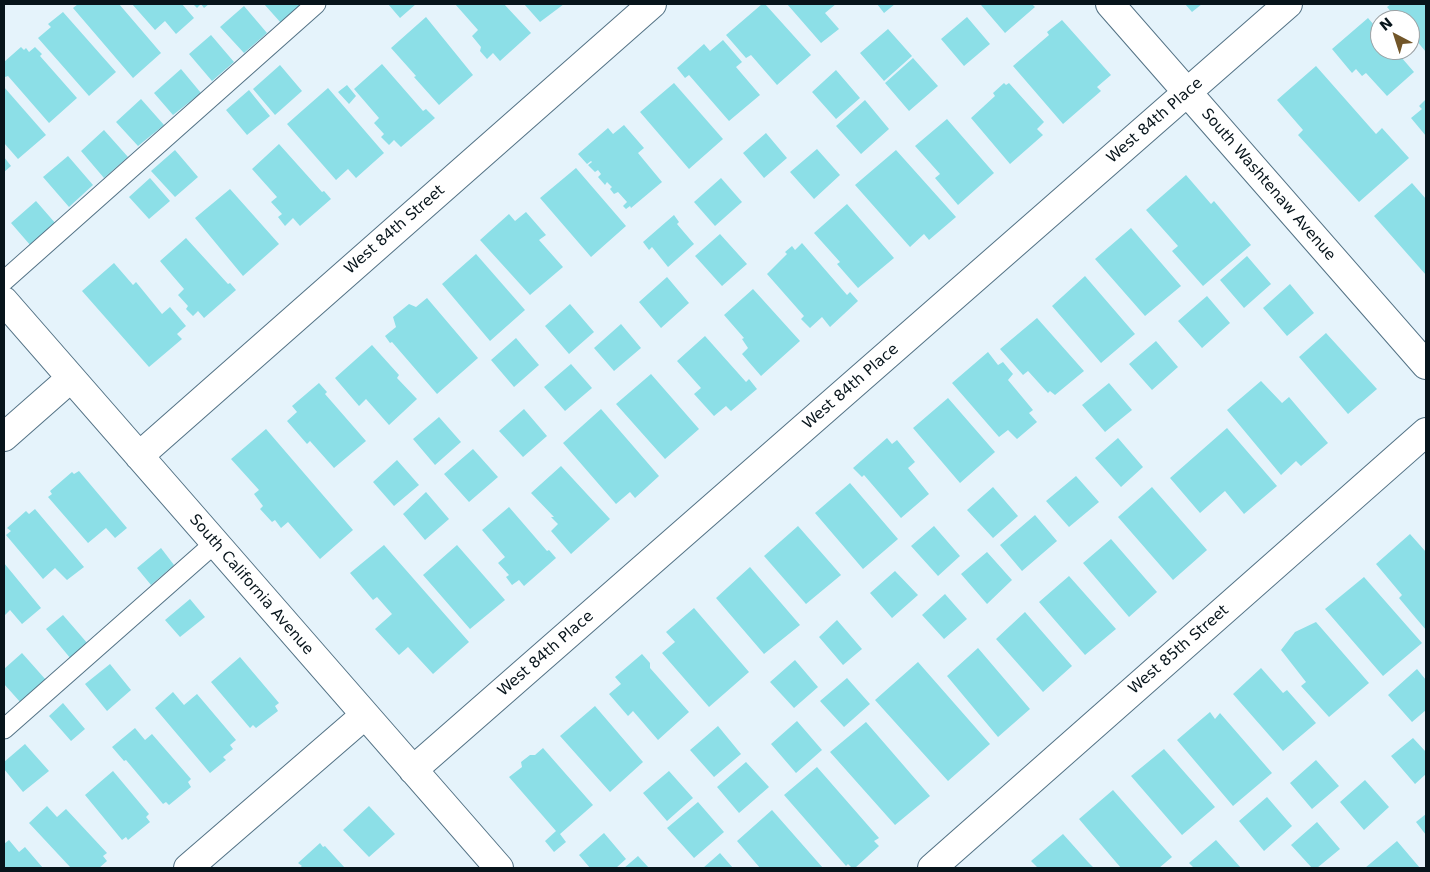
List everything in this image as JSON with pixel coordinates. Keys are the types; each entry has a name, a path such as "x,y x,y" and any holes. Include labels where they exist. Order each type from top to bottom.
{"street":[{"name":"West 84th Street","path":"139,456 652,4"},
{"name":"South Washtenaw Avenue","path":"1110,4 1426,365"},
{"name":"West 84th Place","path":"413,770 1288,4"},
{"name":"South California Avenue","path":"4,301 499,868"},
{"path":"4,437 71,378"},
{"name":"West 85th Street","path":"932,868 1426,432"},
{"path":"188,868 365,715"}],"lane":[{"path":"4,281 316,4"},
{"path":"4,730 214,543"}],"building":[{"path":"78,4 119,4 161,53 133,78 73,8"},
{"path":"132,4 182,4 194,18 176,34 165,21 155,30"},
{"path":"193,4 201,4 197,8"},
{"path":"201,4 209,4 204,8"},
{"path":"264,4 302,4 281,23"},
{"path":"388,4 416,4 400,18"},
{"path":"455,4 504,4 531,33 500,61 493,53 487,59 480,51 481,47 472,36 478,30"},
{"path":"524,4 564,4 540,22"},
{"path":"762,4 765,4 811,55 777,85 751,55 746,58 726,35"},
{"path":"787,4 836,4 825,13 839,29 821,43"},
{"path":"877,4 895,4 884,13"},
{"path":"982,4 1032,4 1035,7 1005,33"},
{"path":"1185,4 1202,4 1192,12"},
{"path":"1391,4 1426,4 1426,52 1420,45 1420,10 1390,10 1387,7"},
{"path":"244,6 267,33 244,53 220,27"},
{"path":"63,12 116,72 89,96 38,38 51,27 48,24"},
{"path":"426,17 473,75 439,105 391,48"},
{"path":"967,17 990,44 964,66 941,39"},
{"path":"1368,18 1370,20 1370,60 1404,60 1414,72 1387,96 1366,73 1362,76 1356,69 1352,73 1332,49"},
{"path":"1062,20 1111,75 1097,87 1101,91 1063,124 1013,66 1049,35 1047,32"},
{"path":"888,29 912,56 884,81 860,53"},
{"path":"211,35 234,62 212,81 189,54"},
{"path":"723,40 742,62 736,67 760,95 729,121 689,75 685,78 677,68 704,44 710,51"},
{"path":"21,47 24,50 26,48 29,52 35,47 42,54 40,56 77,98 49,123 8,76 5,77 4,75 4,62"},
{"path":"913,58 938,86 909,111 885,83"},
{"path":"382,64 423,111 426,109 435,118 401,147 394,140 389,145 381,137 384,134 374,123 379,118 354,89"},
{"path":"280,65 302,91 275,115 253,89"},
{"path":"1316,66 1376,134 1382,128 1409,158 1359,202 1298,135 1303,130 1277,100"},
{"path":"181,69 201,93 173,115 154,93"},
{"path":"836,70 860,98 836,119 812,92"},
{"path":"674,83 723,139 689,169 640,112"},
{"path":"1004,83 1006,85 1009,83 1044,122 1037,129 1043,135 1010,164 971,118 995,96 993,93"},
{"path":"347,85 356,96 349,104 338,92"},
{"path":"4,87 46,135 18,159 4,143"},
{"path":"328,88 384,153 356,178 348,169 336,180 287,124"},
{"path":"249,90 270,116 247,135 226,110"},
{"path":"141,99 164,125 138,146 116,122"},
{"path":"1426,99 1426,136 1411,118 1422,109 1419,106"},
{"path":"865,100 889,129 861,154 836,126"},
{"path":"947,119 994,173 958,205 935,178 940,174 915,146"},
{"path":"624,125 644,148 638,153 662,182 631,208 630,206 626,209 623,206 627,202 618,192 614,194 610,189 612,187 607,182 605,185 598,177 601,174 598,170 595,172 588,165 591,161 587,164 578,154 608,128 613,134"},
{"path":"104,130 128,157 104,178 81,151"},
{"path":"766,133 787,158 764,178 743,153"},
{"path":"279,144 322,192 324,191 331,199 300,226 293,218 285,226 278,217 282,214 271,202 277,197 252,169"},
{"path":"817,149 840,175 814,199 790,172"},
{"path":"175,150 198,177 175,197 151,171"},
{"path":"896,150 956,217 929,240 924,234 910,247 855,185"},
{"path":"68,156 93,185 69,207 43,177"},
{"path":"4,157 11,166 4,172"},
{"path":"576,168 626,226 591,257 540,198"},
{"path":"1186,175 1211,204 1214,201 1251,245 1203,286 1172,251 1178,246 1146,210"},
{"path":"150,178 170,201 149,219 129,197"},
{"path":"721,178 742,202 715,226 694,202"},
{"path":"1412,183 1426,199 1426,275 1374,216"},
{"path":"230,189 279,244 243,276 195,218"},
{"path":"36,201 56,224 31,246 11,223"},
{"path":"847,204 894,258 858,288 837,264 840,262 814,233"},
{"path":"526,212 546,235 539,240 563,267 530,295 480,240 509,214 515,221"},
{"path":"674,215 679,222 677,224 694,244 668,267 652,247 649,250 643,242"},
{"path":"1131,228 1181,286 1145,316 1095,259"},
{"path":"720,234 747,264 722,286 695,256"},
{"path":"186,238 228,284 230,283 236,290 204,318 198,311 193,316 186,309 188,306 178,295 184,289 160,261"},
{"path":"802,243 847,295 850,292 858,301 830,327 822,317 810,328 801,319 804,316 767,274 787,254 785,252 792,246 795,250"},
{"path":"476,254 525,310 490,341 442,284"},
{"path":"1247,256 1271,284 1244,308 1220,280"},
{"path":"114,263 133,285 136,282 162,314 170,307 186,326 177,334 182,339 149,367 82,291"},
{"path":"1085,276 1135,334 1101,363 1052,306"},
{"path":"667,277 689,303 661,328 639,302"},
{"path":"1290,284 1314,313 1287,336 1263,308"},
{"path":"753,289 800,341 761,376 742,354 748,348 742,339 744,338 724,315"},
{"path":"1207,296 1230,323 1202,348 1178,321"},
{"path":"427,298 478,358 437,394 385,336 396,327 393,317 409,304 416,307"},
{"path":"570,304 594,332 569,354 545,326"},
{"path":"1037,318 1084,371 1055,395 1050,391 1048,393 1028,371 1023,375 1000,349"},
{"path":"621,324 641,348 614,371 594,348"},
{"path":"1326,333 1377,389 1348,414 1299,357"},
{"path":"705,336 746,382 749,379 757,389 731,411 726,406 714,416 694,394 701,388 677,361"},
{"path":"516,338 539,365 514,387 491,360"},
{"path":"1156,341 1178,367 1152,390 1129,364"},
{"path":"372,345 399,375 397,378 417,399 389,425 366,399 359,406 335,378"},
{"path":"988,352 998,365 1003,362 1013,374 1008,380 1033,410 1029,413 1037,422 1017,439 1008,430 999,437 952,383"},
{"path":"571,364 592,388 565,411 544,387"},
{"path":"651,374 699,429 665,459 616,404"},
{"path":"1261,381 1282,403 1289,397 1328,443 1301,466 1296,461 1281,475 1227,410"},
{"path":"319,383 327,392 325,394 366,441 334,468 310,441 307,444 287,421 297,412 292,406"},
{"path":"1109,383 1132,410 1105,432 1082,405"},
{"path":"948,398 995,452 960,483 913,428"},
{"path":"524,409 547,436 523,457 499,431"},
{"path":"601,409 659,476 635,498 630,492 616,504 563,443"},
{"path":"439,417 461,442 435,465 413,439"},
{"path":"1227,428 1277,486 1244,514 1225,491 1200,513 1170,478"},
{"path":"266,429 353,530 320,559 288,522 281,528 275,520 272,522 260,509 263,506 254,494 259,490 231,459"},
{"path":"887,438 892,444 897,440 915,462 908,468 929,494 901,518 864,475 862,477 853,468"},
{"path":"1118,438 1143,467 1121,487 1095,458"},
{"path":"473,449 498,477 469,502 444,474"},
{"path":"397,460 419,485 394,506 373,482"},
{"path":"561,466 610,519 571,554 551,531 558,524 551,517 554,517 531,493"},
{"path":"79,471 127,528 115,538 106,528 88,543 48,497 52,494 50,491 72,472 74,474"},
{"path":"1076,476 1099,502 1069,527 1046,501"},
{"path":"850,483 898,539 863,569 815,513"},
{"path":"993,487 1018,516 993,538 967,510"},
{"path":"1152,487 1207,550 1173,580 1118,517"},
{"path":"426,492 449,519 425,540 403,514"},
{"path":"509,507 547,551 549,550 556,558 524,586 519,580 512,585 506,577 509,575 498,563 505,557 482,530"},
{"path":"35,509 84,567 67,580 55,568 43,579 6,535 11,531 7,528 26,511 29,514"},
{"path":"1035,515 1057,541 1022,571 1000,545"},
{"path":"798,526 841,575 806,604 764,556"},
{"path":"934,526 960,556 938,576 911,546"},
{"path":"1410,534 1426,552 1426,630 1399,598 1402,595 1376,564"},
{"path":"1111,539 1157,592 1129,617 1083,563"},
{"path":"384,545 469,642 433,674 408,647 399,655 375,629 392,614 377,597 373,600 350,573"},
{"path":"457,545 505,600 470,629 423,575"},
{"path":"161,548 174,565 151,585 137,568"},
{"path":"987,552 1012,580 987,604 961,574"},
{"path":"4,563 41,608 22,624 10,610 4,616"},
{"path":"750,567 800,625 764,654 716,598"},
{"path":"895,571 918,595 892,618 870,593"},
{"path":"1069,576 1116,629 1085,655 1039,602"},
{"path":"1364,577 1422,643 1383,676 1325,609"},
{"path":"945,594 967,619 944,639 922,615"},
{"path":"190,599 205,617 180,637 165,620"},
{"path":"694,608 749,672 709,707 662,653 675,642 666,632"},
{"path":"1025,612 1072,666 1043,692 996,639"},
{"path":"63,615 88,644 71,659 46,629"},
{"path":"837,620 862,649 843,665 819,637"},
{"path":"1316,622 1369,683 1329,717 1301,686 1306,682 1281,650 1295,632"},
{"path":"978,648 1030,709 998,737 947,676"},
{"path":"22,653 46,680 21,703 4,684 4,669"},
{"path":"642,654 650,663 650,668 689,712 658,740 633,711 628,716 609,694 621,684 615,677"},
{"path":"240,657 279,703 275,706 278,711 256,728 253,725 250,728 211,682"},
{"path":"795,660 818,687 794,708 770,682"},
{"path":"918,662 990,744 948,781 875,700"},
{"path":"110,664 131,690 107,711 85,684"},
{"path":"1261,668 1283,693 1287,690 1316,723 1283,751 1233,694"},
{"path":"1417,669 1426,680 1426,710 1412,722 1388,695"},
{"path":"847,678 870,704 844,727 820,701"},
{"path":"173,692 184,705 197,694 236,740 230,745 233,749 223,757 226,760 210,773 155,708"},
{"path":"63,703 85,729 71,741 49,716"},
{"path":"595,706 643,762 610,792 560,736"},
{"path":"1210,712 1215,719 1220,713 1272,773 1233,806 1177,740"},
{"path":"797,721 822,750 796,773 771,744"},
{"path":"866,722 930,796 895,825 830,752"},
{"path":"718,726 741,754 714,777 690,750"},
{"path":"135,728 145,740 152,734 191,779 188,782 191,787 169,805 166,802 163,804 126,760 124,761 112,747"},
{"path":"1413,738 1426,752 1426,774 1415,784 1391,756"},
{"path":"25,744 49,771 23,792 4,769 4,762"},
{"path":"543,748 593,805 560,834 566,842 554,852 545,841 556,831 509,777 522,767 521,762 530,755 535,755"},
{"path":"1164,749 1215,807 1182,835 1131,776"},
{"path":"1316,760 1339,786 1312,809 1290,783"},
{"path":"746,762 769,787 739,813 717,787"},
{"path":"817,767 879,838 874,841 879,846 855,868 848,864 846,866 784,795"},
{"path":"113,771 149,814 146,817 150,822 128,840 126,837 122,840 85,795"},
{"path":"669,771 693,798 667,821 643,793"},
{"path":"1365,780 1389,807 1364,830 1340,802"},
{"path":"1113,790 1172,857 1159,868 1121,868 1079,819"},
{"path":"1267,797 1292,826 1264,851 1239,821"},
{"path":"698,802 724,832 694,858 667,828"},
{"path":"47,806 57,817 66,809 107,853 103,856 107,861 99,868 71,868 29,823"},
{"path":"369,806 395,834 369,857 343,830"},
{"path":"772,810 823,868 760,868 737,841"},
{"path":"1426,814 1426,835 1416,822"},
{"path":"1317,822 1340,849 1317,868 1312,868 1291,845"},
{"path":"604,833 626,859 616,868 590,868 579,855"},
{"path":"1063,834 1094,868 1038,868 1031,861"},
{"path":"9,840 19,852 25,847 43,868 4,868 4,844"},
{"path":"1216,840 1241,868 1194,868 1189,863"},
{"path":"1397,841 1420,868 1365,868"},
{"path":"320,843 345,868 299,868 302,866 298,863"},
{"path":"720,853 733,868 703,868"},
{"path":"638,856 649,868 624,868"}]}
